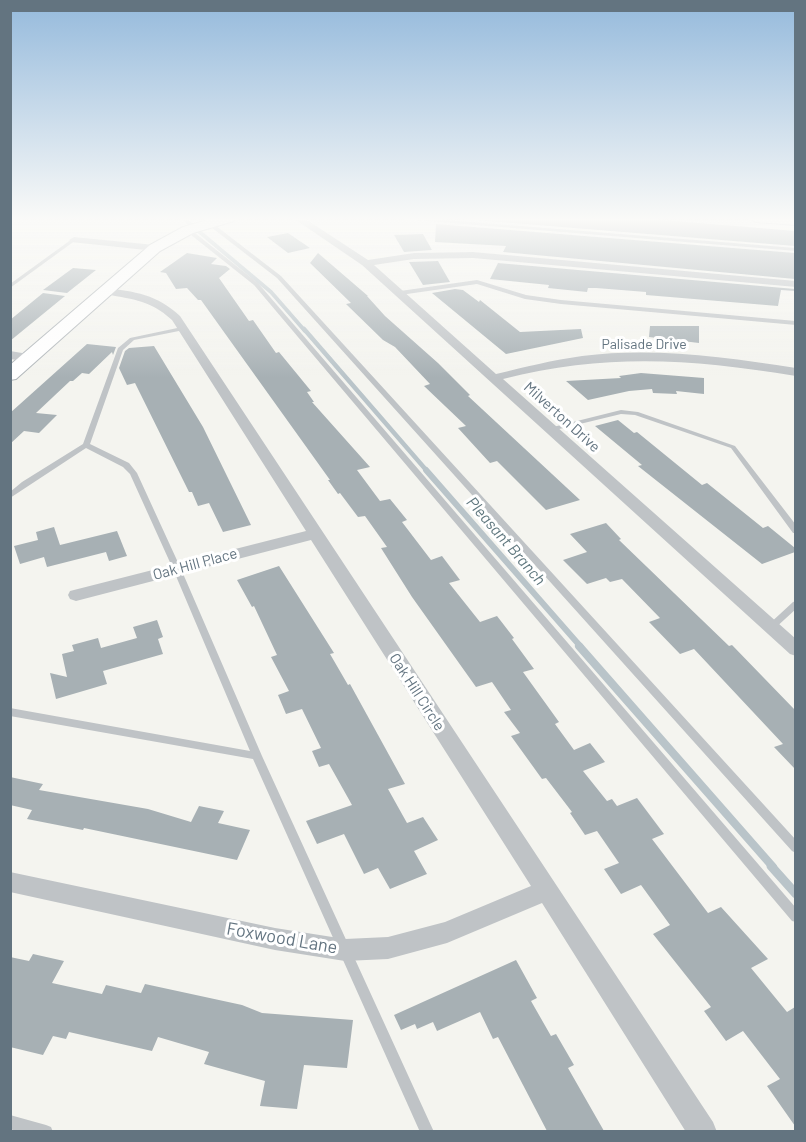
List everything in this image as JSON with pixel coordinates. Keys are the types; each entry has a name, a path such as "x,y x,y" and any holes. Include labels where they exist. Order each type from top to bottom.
{"street":[{"path":"10,375 128,271"},
{"name":"Milverton Drive","path":"376,271 795,650"},
{"path":"654,271 795,284"},
{"name":"Oak Hill Circle","path":"105,291 155,300 165,306 182,329 702,1131"},
{"path":"10,356 30,358"},
{"name":"Palisade Drive","path":"494,378 554,364 609,358 699,359 795,372"},
{"name":"Oak Hill Place","path":"76,595 314,534"},
{"name":"Foxwood Lane","path":"10,882 275,939 345,950 388,948 447,932 547,890"}],"lane":[{"path":"10,287 31,271"},
{"path":"240,271 256,284 795,916"},
{"path":"270,271 279,278 795,848"},
{"path":"400,293 477,282 525,297 561,302 795,323"},
{"path":"10,496 86,445 120,349 132,339 182,329"},
{"path":"551,429 621,412 636,413 722,442 740,453 795,531"},
{"path":"86,445 126,465 133,473 257,756 427,1131"},
{"path":"770,628 795,604"},
{"path":"10,712 257,756"},
{"path":"10,1122 46,1131"}],"building":[{"path":"69,271 94,271 67,293 43,290"},
{"path":"227,271 219,278 249,321 253,320 276,353 279,352 311,391 307,392 314,402 312,402 370,467 357,470 380,501 390,499 407,520 402,522 431,560 442,556 460,580 449,583 480,622 497,616 534,669 523,672 559,722 555,724 574,750 590,743 605,762 583,771 607,801 612,799 617,806 637,798 664,834 652,839 708,913 721,907 768,959 751,968 787,1012 795,1007 795,1126 767,1086 780,1079 743,1031 726,1041 704,1011 711,1007 653,934 670,925 641,885 621,894 604,869 619,863 597,831 585,835 570,813 572,812 546,778 542,779 511,736 520,733 504,712 511,710 492,682 476,687 412,597 381,548 387,547 365,516 358,517 340,493 338,494 201,300 198,300 187,288 176,289 166,273 160,272"},
{"path":"319,271 339,271 368,296 385,316 470,395 468,396 580,500 546,510 497,461 490,463 458,428 466,426 424,386 430,384 395,347 383,340 346,304 351,303"},
{"path":"415,271 444,271 450,282 423,285"},
{"path":"494,271 593,271 795,289 795,291 781,290 778,306 646,295 646,292 596,288 588,288 587,292 548,288 549,285 490,279"},
{"path":"712,271 795,271 795,279"},
{"path":"463,290 479,302 480,300 520,332 581,329 583,338 506,354 432,293"},
{"path":"43,293 65,296 10,341 10,320"},
{"path":"650,326 699,326 699,343 649,337"},
{"path":"87,344 116,347 113,355 112,352 89,374 82,373 70,381 36,413 57,415 39,433 24,431 10,444 10,413"},
{"path":"154,346 203,427 251,525 223,532 209,503 198,506 135,383 127,385 119,368 125,351 129,348"},
{"path":"641,373 704,378 704,394 676,391 677,394 653,393 652,389 629,391 588,400 566,381 621,378 619,376"},
{"path":"618,420 634,433 637,432 702,485 707,483 763,528 768,526 795,548 795,552 762,564 638,466 642,465 595,426"},
{"path":"606,523 621,539 619,540 729,646 732,645 795,710 795,769 774,747 783,744 694,649 680,654 649,622 660,618 622,579 610,582 606,578 587,584 563,560 587,552 570,534"},
{"path":"54,527 60,545 117,531 127,556 109,561 106,552 47,567 44,557 20,564 14,546 38,540 36,532"},
{"path":"279,566 334,653 330,654 348,685 350,684 405,784 388,789 407,823 423,817 438,840 414,851 427,874 390,889 378,868 364,874 344,834 317,844 306,821 352,805 329,764 319,767 312,751 321,748 302,709 286,714 278,695 289,691 271,657 277,655 254,606 252,607 237,580"},
{"path":"157,620 163,637 158,639 163,654 103,671 107,684 56,699 50,673 67,677 62,654 74,651 72,645 98,638 101,648 137,638 133,627"},
{"path":"10,777 43,784 39,790 148,809 191,822 199,806 224,811 218,823 250,830 237,860 84,828 83,830 27,819 32,810 10,805"},
{"path":"33,954 64,961 52,983 102,994 106,985 141,993 145,984 242,1005 262,1013 353,1020 347,1068 304,1065 297,1109 260,1106 265,1081 204,1064 209,1052 158,1037 152,1051 69,1032 66,1039 53,1036 43,1055 10,1047 10,957 29,961"},
{"path":"516,960 537,998 531,1001 551,1036 556,1034 574,1065 568,1068 604,1131 547,1131 498,1037 493,1039 480,1012 437,1031 433,1022 417,1029 415,1024 401,1030 394,1015"}],"waterway":[{"name":"Pleasant Branch","path":"246,271 271,292 305,331"},
{"name":"Pleasant Branch","path":"304,329 427,471"},
{"name":"Pleasant Branch","path":"426,470 581,647"},
{"name":"Pleasant Branch","path":"579,646 773,867"},
{"name":"Pleasant Branch","path":"771,866 796,894"}]}
